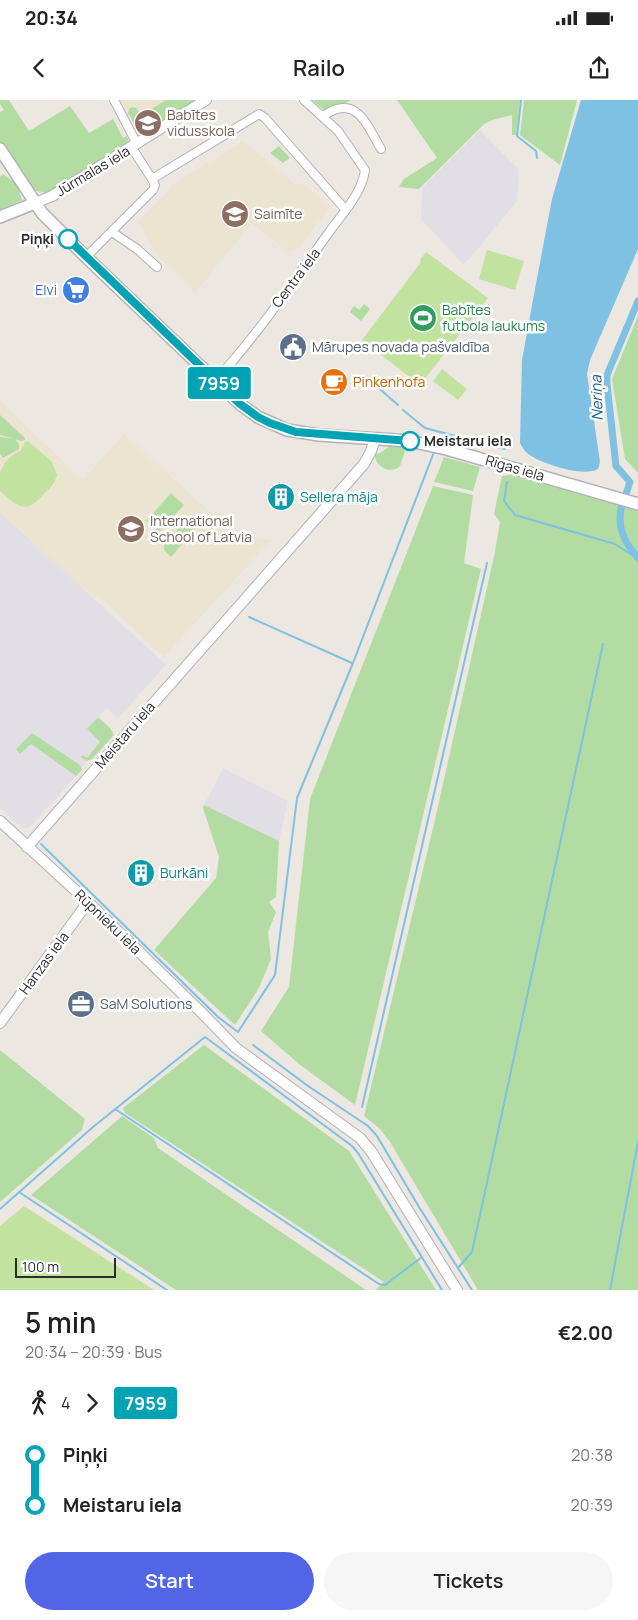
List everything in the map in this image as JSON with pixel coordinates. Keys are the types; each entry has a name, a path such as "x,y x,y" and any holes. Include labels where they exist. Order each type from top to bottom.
{"main road":[{"name":"Rīgas iela","path":"0,149 42,213 216,380 251,412 270,423 286,430 312,434 410,441 446,449 638,504"},
{"name":"Jūrmalas iela","path":"0,217 35,203"}],"street":[{"path":"86,257 153,190 155,185 134,146 114,100"},
{"name":"Jūrmalas iela","path":"35,203 52,196 206,100"},
{"path":"304,100 323,116 337,109 350,108 360,114 381,149"},
{"path":"152,180 259,114 265,118 346,209"},
{"name":"Centra iela","path":"216,380 290,287 360,188 365,170 338,131 323,116"},
{"path":"112,232 137,249 157,267"},
{"name":"Meistaru iela","path":"27,847 364,464 372,451 375,439"},
{"name":"Rūpnieku iela","path":"0,821 88,902 202,1012 236,1048 360,1138 371,1151 457,1290"},
{"name":"Hanzas iela","path":"0,1023 88,902"}],"shaded area":[{"name":"Babītes vidusskola","path":"121,100 199,100 145,134 140,134"},
{"path":"480,130 519,170 517,201 472,256 463,264 421,219 422,188"},
{"name":"Saimīte","path":"243,141 295,184 302,184 331,206 298,249 288,252 252,223 195,293 160,259 138,221 170,189 169,187"},
{"path":"0,401 83,480 124,434 234,534 271,540 164,657 98,595 94,599 0,512"},
{"path":"0,512 166,665 118,718 106,708 87,729 101,742 87,758 81,757 87,761 82,770 29,828 22,828 0,808"},
{"path":"223,768 288,801 279,841 204,805"}],"green space":[{"path":"0,100 9,100 29,131 70,106 89,133 113,119 123,138 127,136 126,146 46,193 32,190 0,142 0,112 4,110"},
{"name":"Babītes vidusskola","path":"166,100 194,100 193,103 145,134 143,132 140,134 128,113 129,109 132,107 136,108 142,115"},
{"path":"312,100 350,100 350,101 325,111"},
{"path":"397,100 520,100 516,135 512,135 512,115 492,120 484,124 419,189 399,187 404,179 437,158"},
{"path":"524,100 577,100 560,165 520,135"},
{"path":"279,146 290,158 283,163 270,153"},
{"path":"3,174 17,184 22,200 0,210 0,177"},
{"path":"487,250 524,261 515,290 479,279"},
{"name":"Babītes futbola laukums","path":"426,252 488,298 420,385 362,340 421,262 420,260"},
{"path":"364,304 370,309 361,321 350,312 354,306 359,310"},
{"path":"638,316 638,473 625,459 612,379"},
{"path":"442,369 467,389 458,400 433,381"},
{"path":"0,415 25,440 22,441 0,435"},
{"path":"0,437 15,439 19,444 19,449 3,458 0,454"},
{"path":"28,441 52,462 57,475 52,485 38,501 32,505 22,506 17,505 0,491 0,472 10,457 21,450 25,442"},
{"path":"390,446 403,446 405,451 400,466 396,469 388,470 377,463 375,454"},
{"path":"444,457 480,467 473,491 434,482"},
{"path":"511,475 638,511 638,1290 478,1290 390,1142 380,1129 364,1116 434,824 495,552 500,522 494,514 502,476"},
{"path":"433,486 473,495 464,563 481,569 355,1105 299,1064 261,1031 289,987 310,799"},
{"path":"171,493 184,505 159,532 146,521"},
{"path":"190,520 199,525 171,557 164,550 164,545 185,521"},
{"path":"98,717 110,728 114,735 92,759 87,761 81,757 82,755 87,758 100,742 87,729"},
{"path":"32,733 80,765 82,770 76,776 31,744 20,754 16,749"},
{"path":"204,805 279,841 276,897 269,902 276,912 268,932 271,959 259,988 235,1025 154,950 216,878 219,857 203,808"},
{"path":"204,1045 349,1151 436,1290 375,1290 384,1282 125,1113 123,1108"},
{"path":"0,1050 85,1119 82,1130 0,1202"},
{"path":"122,1116 154,1138 158,1148 366,1290 176,1290 31,1195"},
{"path":"24,1206 154,1290 0,1290 0,1226"}],"water":[{"path":"581,100 638,100 638,249 590,360 587,374 600,462 598,469 583,472 565,469 539,460 527,453 520,443 522,360 552,199"}],"waterway":[{"path":"521,100 517,136 536,151 537,158"},
{"name":"Neriņa","path":"626,494 630,482 616,466 607,375 638,301"},
{"path":"365,376 398,405"},
{"path":"403,410 425,428 505,449"},
{"path":"41,844 218,1017 238,1032 275,975 297,798 353,663 434,452"},
{"path":"507,482 504,501 515,515 615,544 638,559"},
{"name":"Neriņa","path":"622,505 620,513 622,533 638,558"},
{"path":"362,1107 487,563"},
{"path":"249,617 352,663"},
{"path":"458,1268 472,1252 603,644"},
{"path":"0,1209 93,1127 205,1037 352,1146 442,1290"},
{"path":"253,1045 308,1086 368,1126 377,1136 419,1207 472,1290"},
{"path":"115,1109 379,1284 385,1285 422,1257"},
{"path":"610,1290 638,1142"},
{"path":"19,1192 167,1290"}],"bus line":[{"name":"7959","path":"68,239 240,404 258,417 286,430 306,434 410,441"}],"place":[{"name":"Babītes vidusskola","path":"148,123"},
{"name":"Saimīte","path":"235,214"},
{"name":"Piņķi","path":"68,239"},
{"name":"Elvi","path":"76,290"},
{"name":"Babītes futbola laukums","path":"423,318"},
{"name":"Mārupes novada pašvaldība","path":"293,347"},
{"name":"Pinkenhofa","path":"334,382"},
{"name":"Meistaru iela","path":"410,441"},
{"name":"Sellera māja","path":"281,497"},
{"name":"International School of Latvia","path":"131,529"},
{"name":"Burkāni","path":"141,873"},
{"name":"SaM Solutions","path":"81,1004"}]}
